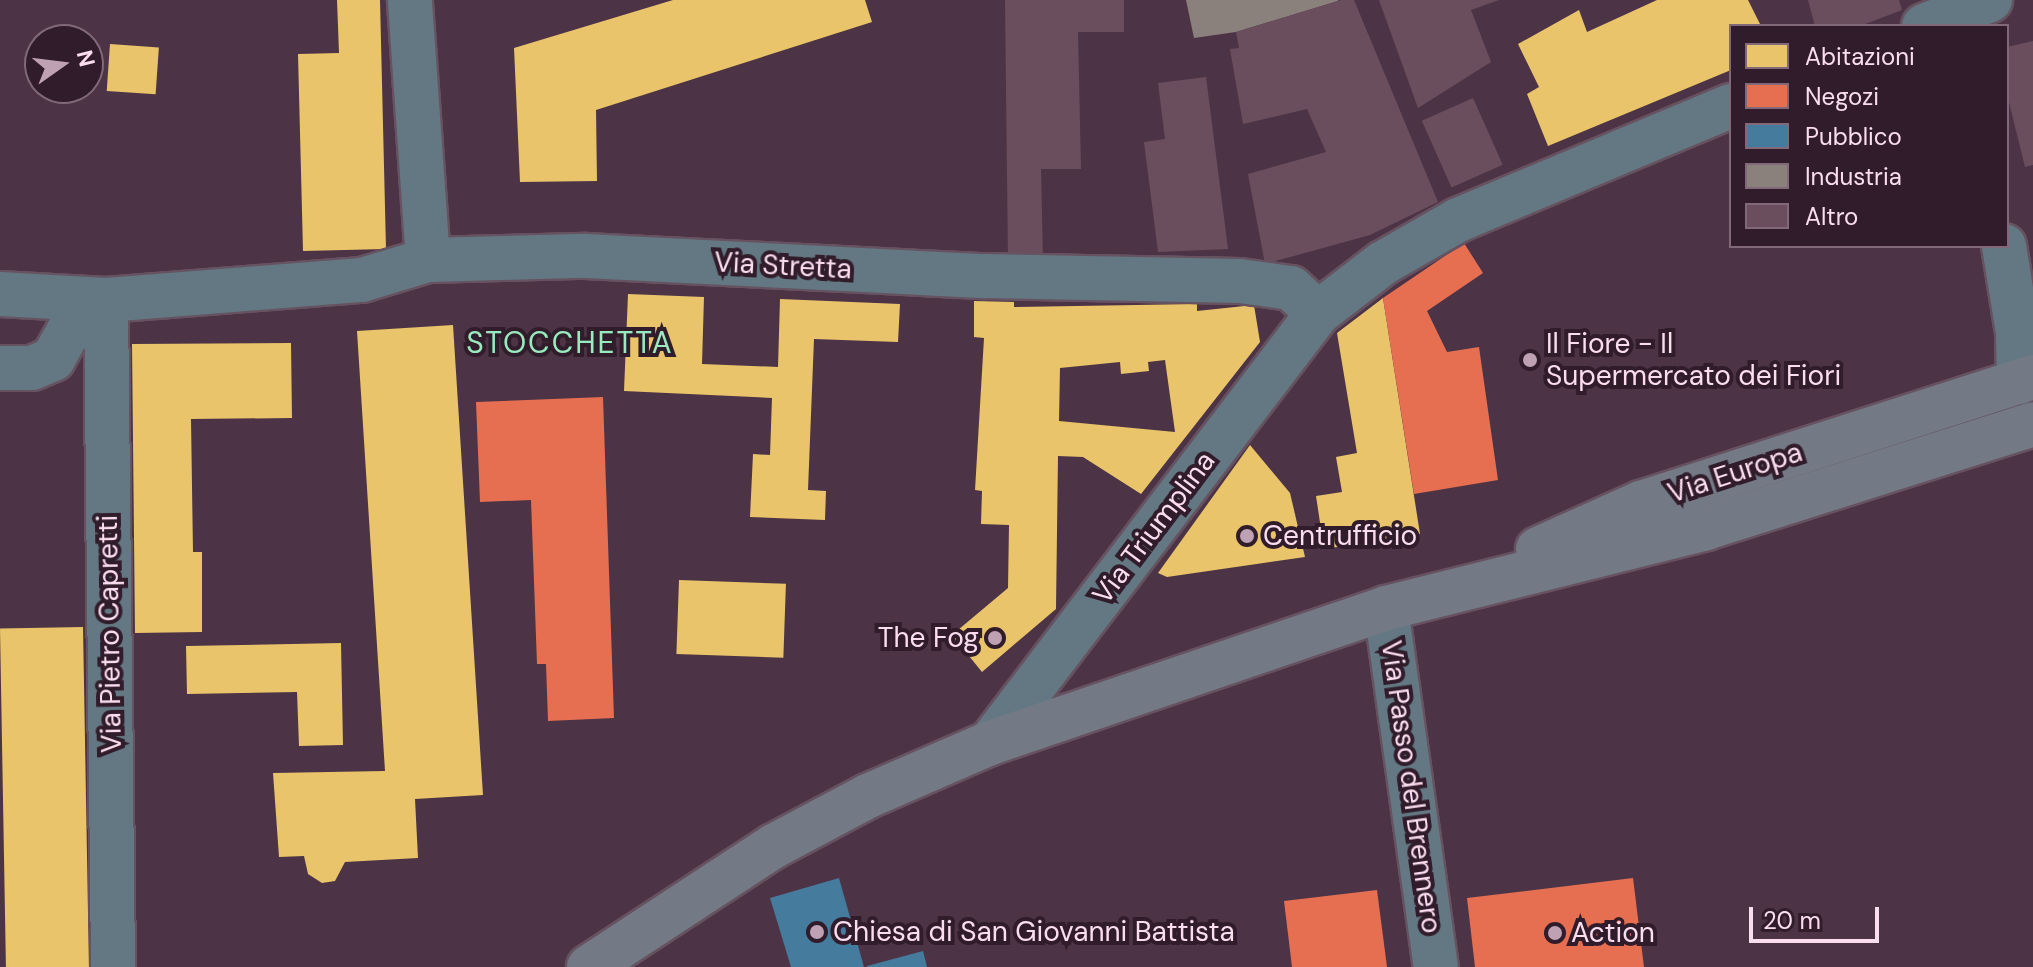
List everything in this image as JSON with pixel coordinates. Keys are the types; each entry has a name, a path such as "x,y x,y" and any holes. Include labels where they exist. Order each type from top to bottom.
{"main road":[{"name":"Via Europa","path":"1445,591 1641,503 2026,380"},
{"name":"Via Europa","path":"1386,608 1706,528 2033,424"},
{"name":"Via Triumplina","path":"589,967 774,846 868,796 990,743 1386,608"}],"street":[{"path":"410,0 428,260"},
{"path":"1934,24 1990,0"},
{"path":"1318,313 1383,263 1458,220 1729,107"},
{"path":"2004,248 2026,380"},
{"name":"Via Stretta","path":"0,294 89,300 362,280 428,260 586,256 984,276 1240,281 1291,288 1318,313"},
{"path":"0,368 32,368 53,359 89,300"},
{"name":"Via Pietro Capretti","path":"89,300 113,967"},
{"name":"Via Triumplina","path":"990,743 1318,313"},
{"name":"Via Passo del Brennero","path":"1386,608 1436,967"}],"building: Abitazioni":[{"path":"337,0 380,0 386,249 303,251 298,54 339,53"},
{"path":"673,0 865,0 872,22 596,110 597,181 520,182 514,48"},
{"path":"1657,0 1748,0 1760,24 1729,24 1729,71 1548,146 1527,94 1539,87 1518,44 1579,10 1587,32"},
{"path":"110,44 159,47 156,94 107,91"},
{"path":"628,294 704,297 702,364 778,367 780,299 900,304 898,342 814,339 808,490 826,491 825,520 750,517 753,454 770,455 772,398 624,391"},
{"path":"1383,298 1420,534 1324,549 1316,496 1342,492 1336,457 1357,453 1337,333"},
{"path":"974,301 1014,302 1014,307 1197,304 1197,311 1254,305 1260,342 1141,494 1083,457 1058,456 1056,609 982,672 952,635 1008,588 1009,525 981,524 982,491 975,490 984,338 974,337","holes":["1165,360 1175,432 1059,421 1060,368 1120,362 1121,374 1149,371 1148,362"]},
{"path":"453,325 483,795 415,799 418,858 345,862 335,881 322,883 308,874 304,856 279,857 273,773 385,771 357,331"},
{"path":"291,343 292,418 191,419 193,552 202,552 202,632 135,633 132,344"},
{"path":"1250,445 1290,493 1305,557 1167,577 1158,573"},
{"path":"679,580 786,584 783,658 676,654"},
{"path":"83,627 89,967 6,967 0,628"},
{"path":"341,643 343,745 299,746 297,692 187,694 186,646"}],"building: Negozi":[{"path":"1464,243 1483,273 1427,311 1447,352 1479,347 1498,480 1414,494 1383,298"},
{"path":"603,397 614,718 548,721 546,664 537,664 531,500 480,502 476,402"},
{"name":"Action","path":"1633,878 1644,967 1475,967 1467,898"},
{"path":"1377,890 1387,967 1292,967 1284,901"}],"building: Pubblico":[{"name":"Chiesa di San Giovanni Battista","path":"839,878 864,967 791,967 770,898"},
{"path":"923,951 927,967 867,967 867,966"}],"building: Industria":[{"path":"1186,0 1338,1 1236,32 1194,38"}],"building: Altro":[{"path":"1005,0 1124,0 1124,32 1078,32 1081,169 1041,169 1043,261 1008,261"},
{"path":"1341,0 1354,0 1438,202 1370,235 1265,264 1248,174 1326,152 1307,109 1243,124 1230,49 1239,48 1236,32"},
{"path":"1379,0 1499,0 1471,10 1491,62 1418,108"},
{"path":"1808,0 1899,0 1902,10 1865,24 1814,24"},
{"path":"2033,41 2033,165 2025,167 2009,102 2009,47"},
{"path":"1206,77 1228,249 1158,252 1144,142 1165,139 1158,83"},
{"path":"1473,98 1503,165 1452,187 1422,121"}],"place":[{"name":"Il Fiore - Il Supermercato dei Fiori","path":"1530,360"},
{"name":"Centrufficio","path":"1247,536"},
{"name":"The Fog","path":"995,638"},
{"name":"Chiesa di San Giovanni Battista","path":"817,932"},
{"name":"Action","path":"1555,933"}],"district":[{"name":"STOCCHETTA","path":"570,343"}]}
